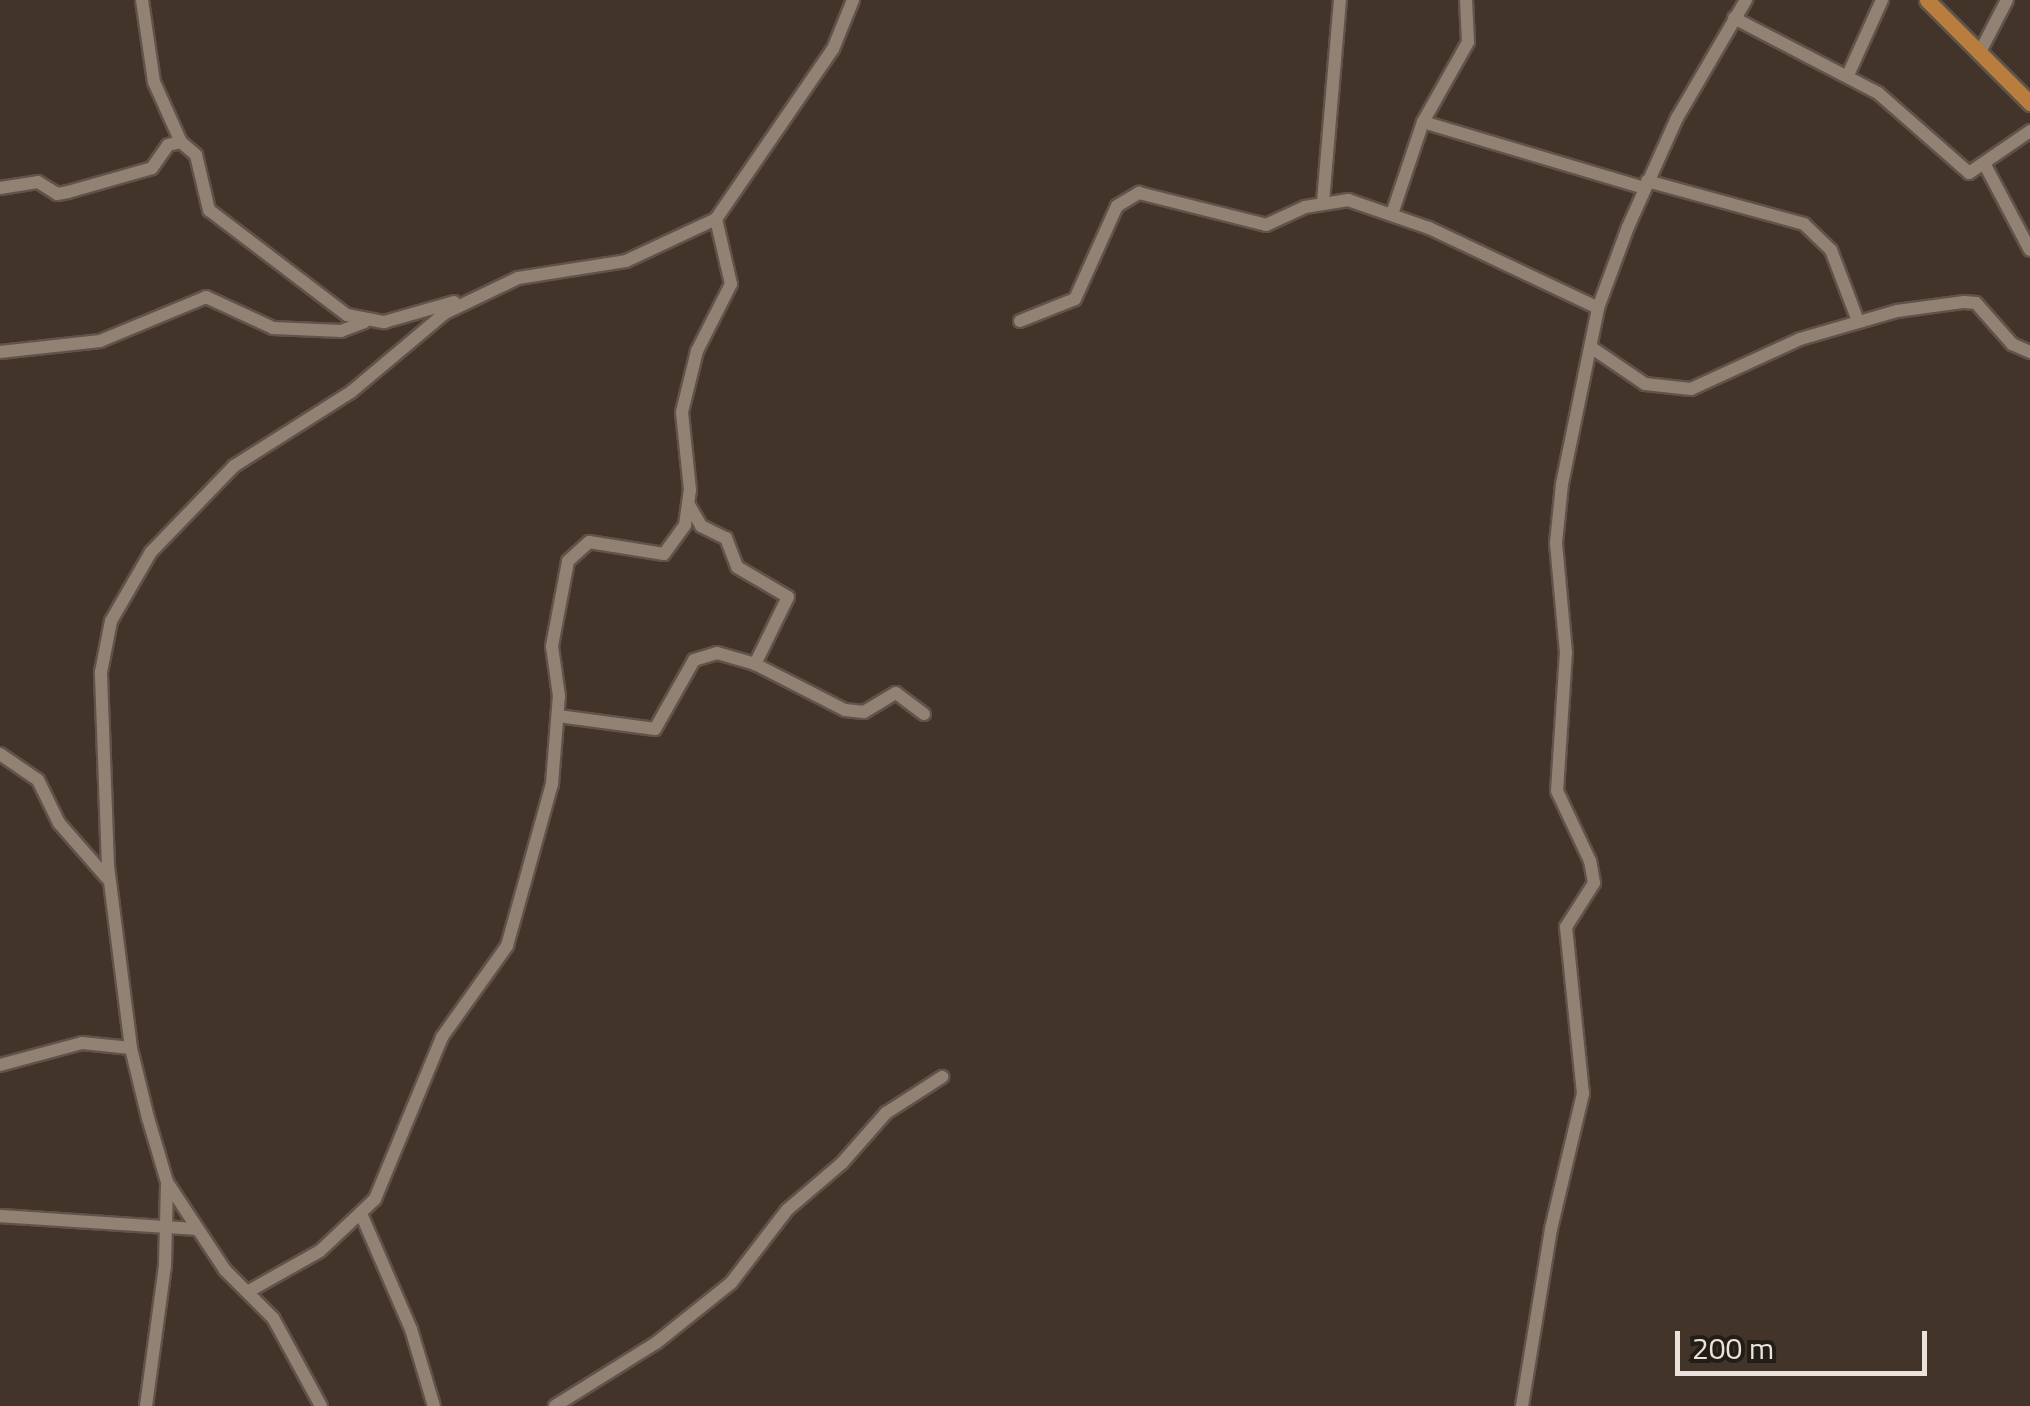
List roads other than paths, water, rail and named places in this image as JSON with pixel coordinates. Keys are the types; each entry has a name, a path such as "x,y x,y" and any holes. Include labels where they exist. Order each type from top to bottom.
{"main road":[{"path":"1927,0 2030,103"}],"street":[{"path":"142,0 154,82 181,142 196,155 209,210 364,322"},
{"path":"146,1406 165,1231 166,1182 132,1048 110,881 101,672 122,595 151,552 234,466 351,392 445,313 518,278 626,260 716,219 834,49 852,0"},
{"path":"1323,202 1340,0"},
{"path":"1392,214 1423,122 1468,42 1466,0"},
{"path":"1522,1406 1539,1291 1583,1094 1566,927 1594,883 1556,790 1566,653 1556,542 1562,484 1598,308 1645,184 1746,0"},
{"path":"1848,76 1882,0"},
{"path":"1980,52 2007,0"},
{"path":"1734,18 1878,93 1963,170 1975,172 2030,131"},
{"path":"1423,122 1804,224 1832,250 1858,321"},
{"path":"0,188 38,182 68,192 152,168 168,146 181,142"},
{"path":"1986,164 2030,250"},
{"path":"1020,320 1075,299 1126,196 1163,197 1266,225 1323,202 1348,200 1392,214 1598,308"},
{"path":"716,219 731,284 697,351 682,412 690,504 702,526 726,538 737,567 788,597 756,664"},
{"path":"0,352 100,341 206,296 273,328 341,331 476,296"},
{"path":"1592,348 1644,384 1690,390 1800,339 1858,321 1976,302 2012,344 2030,352"},
{"path":"249,1291 320,1251 362,1216 380,1190 442,1037 507,946 537,856 558,716 552,646 575,550 589,542 670,552 690,504"},
{"path":"558,716 656,729 694,660 716,653 756,664 845,710 864,712 896,693 924,714"},
{"path":"0,754 38,780 59,823 110,881"},
{"path":"0,1065 82,1043 132,1048"},
{"path":"556,1406 656,1343 732,1283 787,1210 842,1164 886,1113 942,1077"},
{"path":"166,1182 196,1229 290,1346 321,1406"},
{"path":"0,1216 165,1231 196,1229"},
{"path":"362,1216 411,1329 434,1406"}]}
